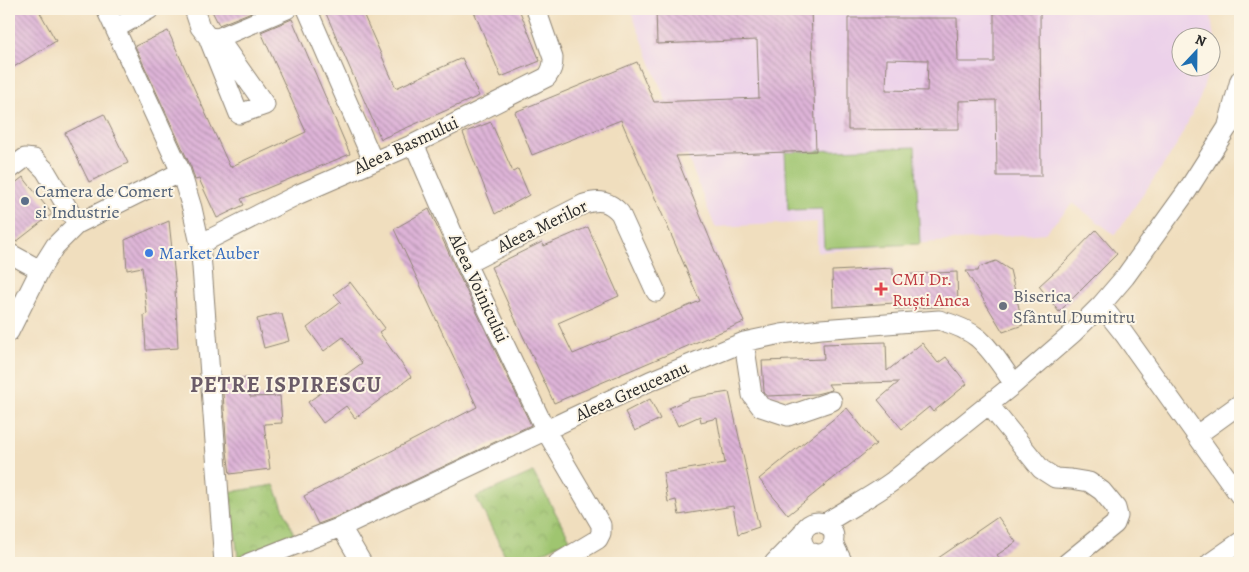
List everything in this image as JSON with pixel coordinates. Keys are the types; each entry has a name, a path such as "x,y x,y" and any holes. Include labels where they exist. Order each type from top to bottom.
{"street":[{"path":"106,9 181,172 200,244 224,563"},
{"path":"116,28 150,9"},
{"path":"194,9 200,27 213,37 287,9"},
{"path":"307,9 373,161"},
{"name":"Aleea Basmului","path":"200,244 299,194 414,144 546,77 552,70 553,58 536,9"},
{"path":"1227,128 1240,80"},
{"path":"791,563 825,546 876,493 989,405 1073,333 1101,305 1126,277 1187,191 1227,128 1240,113"},
{"name":"Aleea Voinicului","path":"414,144 466,264 546,431 601,526 601,533 598,539 558,563"},
{"path":"9,170 25,158 34,159 45,170 77,224"},
{"path":"9,332 40,270 55,246 77,224 181,172"},
{"name":"Aleea Merilor","path":"466,264 584,204 594,201 604,202 614,206 620,213 656,292"},
{"path":"9,253 40,270"},
{"path":"1101,305 1124,334 1240,496"},
{"name":"Aleea Greuceanu","path":"249,563 342,527 650,381 744,342 781,334 820,329 940,320 958,326 977,337 994,354 1014,384"},
{"path":"744,342 752,395 761,407 788,416 832,401"},
{"path":"1197,435 1240,404"},
{"path":"989,405 1041,469 1055,478 1088,482 1102,492 1116,508 1118,516 1115,524 1067,563"},
{"path":"342,527 362,563"},
{"path":"774,563 803,533 802,538 805,548 825,546 843,563"},
{"path":"1210,563 1240,542"}],"shaded area":[{"path":"630,9 1210,9 1213,28 1172,28 1172,78 1206,78 1200,98 1175,148 1115,235 1073,203 1045,233 817,252 817,222 715,227"}],"green space":[{"path":"915,147 920,244 824,248 822,209 788,210 785,152"},
{"path":"533,472 570,539 522,563 509,563 476,497"},
{"path":"274,485 295,537 238,557 230,492"}],"building":[{"path":"18,9 38,9 56,41 9,70 9,14"},
{"path":"211,9 259,9 219,25"},
{"path":"324,9 361,9 396,88 462,58 479,96 381,139"},
{"path":"473,9 519,9 540,61 501,77"},
{"path":"656,9 811,9 816,151 676,156 744,322 554,403 491,267 542,242 544,246 588,227 619,296 558,323 573,354 700,301 621,120 532,155 515,112 637,62 654,102 759,98 757,40 657,44"},
{"path":"994,9 1040,9 1041,176 997,176 996,100 959,101 959,129 848,130 848,18 957,18 958,62 994,62","holes":["887,59 928,60 927,91 886,90"]},
{"path":"292,19 350,154 241,199 244,205 217,218 199,179 195,180 191,167 135,46 168,31 230,167 306,132 261,32"},
{"path":"104,114 128,163 89,182 65,133"},
{"path":"491,122 513,172 518,169 529,195 495,214 463,133"},
{"name":"Camera de Comert si Industrie","path":"23,177 52,214 16,242 9,233 9,188"},
{"path":"429,209 531,425 337,517 318,524 304,496 477,407 394,229"},
{"path":"169,221 176,288 178,348 146,350 144,315 147,314 142,267 127,270 125,240"},
{"path":"1096,230 1117,254 1059,312 1039,286"},
{"name":"Biserica Sfântul Dumitru","path":"996,261 1010,270 1023,325 1003,332 966,271 978,271 979,267"},
{"path":"893,268 893,275 957,272 958,306 895,309 895,303 833,307 832,271"},
{"path":"350,282 385,328 379,332 411,377 355,418 346,406 323,423 308,402 362,363 343,337 324,351 307,328 341,302 334,294"},
{"path":"282,314 289,341 264,348 257,319"},
{"path":"886,342 887,371 922,343 938,363 946,357 967,384 933,412 929,407 902,429 878,400 899,382 828,384 832,390 816,394 767,396 764,392 762,361 824,359 823,344"},
{"path":"249,378 250,397 280,396 282,423 264,424 270,469 230,474 222,379"},
{"path":"729,392 759,527 738,534 733,506 679,515 676,500 668,502 663,473 725,463 717,418 701,422 700,416 678,426 669,408 691,398"},
{"path":"650,399 660,419 635,431 625,412"},
{"path":"847,408 876,444 788,515 759,479"},
{"path":"998,517 1016,542 997,555 1003,563 931,563"}],"place":[{"name":"Camera de Comert si Industrie","path":"25,201"},
{"name":"Market Auber","path":"149,253"},
{"name":"CMI Dr. Ruști Anca","path":"881,289"},
{"name":"Biserica Sfântul Dumitru","path":"1003,306"}],"district":[{"name":"PETRE ISPIRESCU","path":"286,384"}]}
